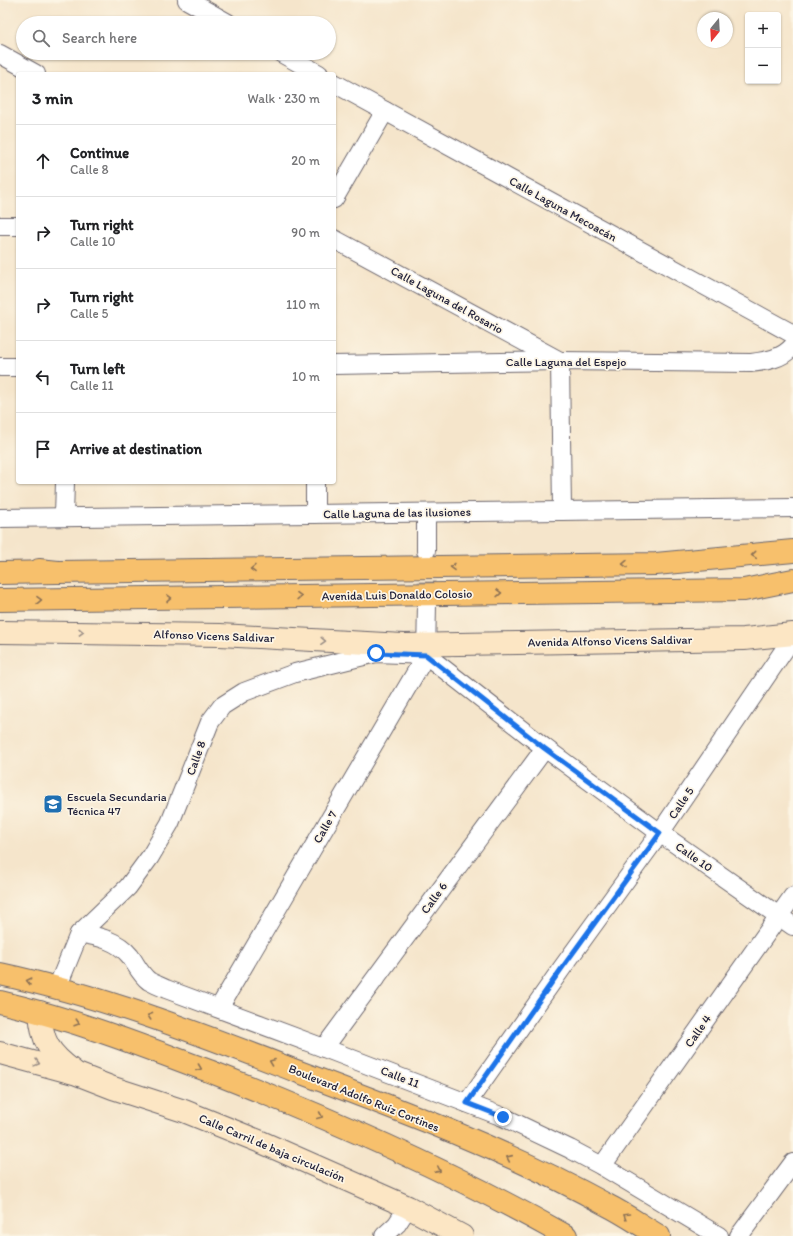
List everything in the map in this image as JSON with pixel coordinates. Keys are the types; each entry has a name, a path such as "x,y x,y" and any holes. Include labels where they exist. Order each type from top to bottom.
{"main road":[{"path":"0,573 656,564 793,551"},
{"path":"0,568 58,572"},
{"name":"Avenida Luis Donaldo Colosio","path":"0,600 744,590 793,580"},
{"name":"Alfonso Vicens Saldivar","path":"0,632 220,635 403,645 426,650"},
{"name":"Avenida Alfonso Vicens Saldivar","path":"426,650 744,639 793,634"},
{"name":"Boulevard Adolfo Ruíz Cortines","path":"0,974 114,1004 177,1025 389,1106 553,1177 607,1205 659,1236"},
{"path":"0,1002 40,1012 116,1036 295,1105 392,1147 566,1236"},
{"name":"Calle Carril de baja circulación","path":"40,1012 41,1032 50,1050 59,1060 77,1074"},
{"name":"Calle Carril de baja circulación","path":"1,1057 77,1074 113,1088 184,1111 262,1142 408,1207 462,1236"}],"street":[{"path":"187,0 216,16"},
{"path":"0,54 32,72"},
{"path":"294,60 315,72"},
{"name":"Calle Laguna Mecoacán","path":"336,84 793,334"},
{"path":"336,197 385,112"},
{"path":"0,226 16,226"},
{"name":"Calle Laguna del Rosario","path":"336,239 560,362"},
{"name":"Calle Laguna del Espejo","path":"336,365 560,362 751,363 781,356 793,346"},
{"path":"560,362 562,511"},
{"path":"0,367 16,367"},
{"path":"64,516 65,484"},
{"path":"315,484 315,514"},
{"name":"Calle Laguna de las ilusiones","path":"0,518 793,508"},
{"path":"426,513 426,551"},
{"path":"426,650 427,604"},
{"name":"Calle 5","path":"467,1103 562,968 660,833 793,637"},
{"name":"Calle 10","path":"426,650 544,748 660,833 786,922"},
{"name":"Calle 8","path":"57,988 80,934 128,887 150,857 170,823 210,722 222,706 244,692 263,684 322,666 376,653 426,650"},
{"name":"Calle 7","path":"219,1008 426,650"},
{"name":"Calle 6","path":"324,1048 544,748"},
{"name":"Calle 4","path":"602,1166 786,922 793,896"},
{"name":"Calle 11","path":"80,934 91,934 108,940 119,947 129,955 148,980 166,989 467,1103 537,1133 602,1166 719,1236"},
{"path":"740,1236 793,1163"},
{"path":"384,1236 397,1224 408,1207"}],"tunnel":[{"path":"426,554 427,604"}],"place":[{"name":"Escuela Secundaria Técnica 47","path":"53,804"}],"route":[{"path":"376,653 426,655 544,748 660,833 562,968 467,1103 503,1117"}]}
